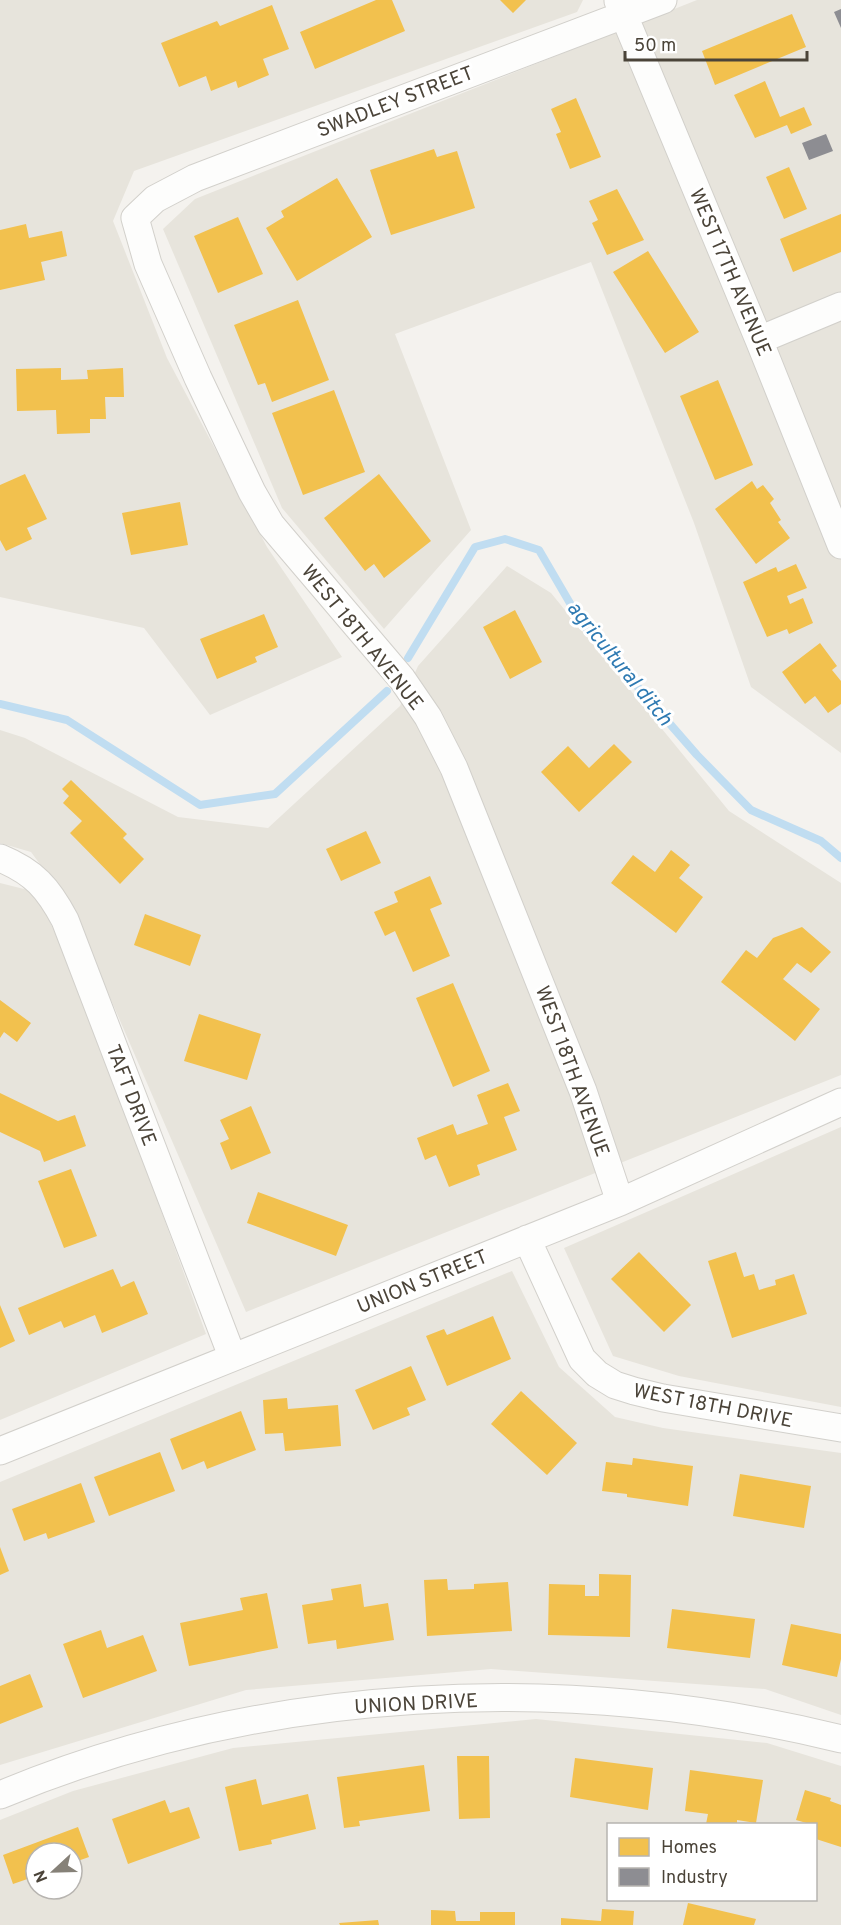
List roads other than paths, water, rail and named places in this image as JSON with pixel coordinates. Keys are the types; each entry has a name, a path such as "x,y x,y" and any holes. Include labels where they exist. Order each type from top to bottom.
{"street":[{"name":"SWADLEY STREET","path":"135,218 155,199 195,178 459,76 621,8 663,0"},
{"name":"WEST 17TH AVENUE","path":"621,8 759,340 841,545"},
{"name":"WEST 18TH AVENUE","path":"135,218 148,264 184,347 252,492 271,525 402,679 428,717 454,768 583,1091 620,1202"},
{"path":"759,340 841,306"},
{"name":"TAFT DRIVE","path":"0,858 34,876 51,893 65,920 232,1356"},
{"name":"UNION STREET","path":"0,1451 620,1202 841,1102"},
{"name":"WEST 18TH DRIVE","path":"527,1239 582,1359 597,1374 615,1385 663,1398 841,1428"},
{"name":"UNION DRIVE","path":"0,1795 45,1776 142,1746 236,1723 323,1708 450,1699 569,1698 679,1708 773,1722 841,1739"}],"waterway":[{"name":"agricultural ditch","path":"408,658 475,547 505,539 539,550 581,622 697,755 751,810 821,841 841,858"},
{"name":"agricultural ditch","path":"0,704 67,720 200,805 275,794 387,691"}]}
